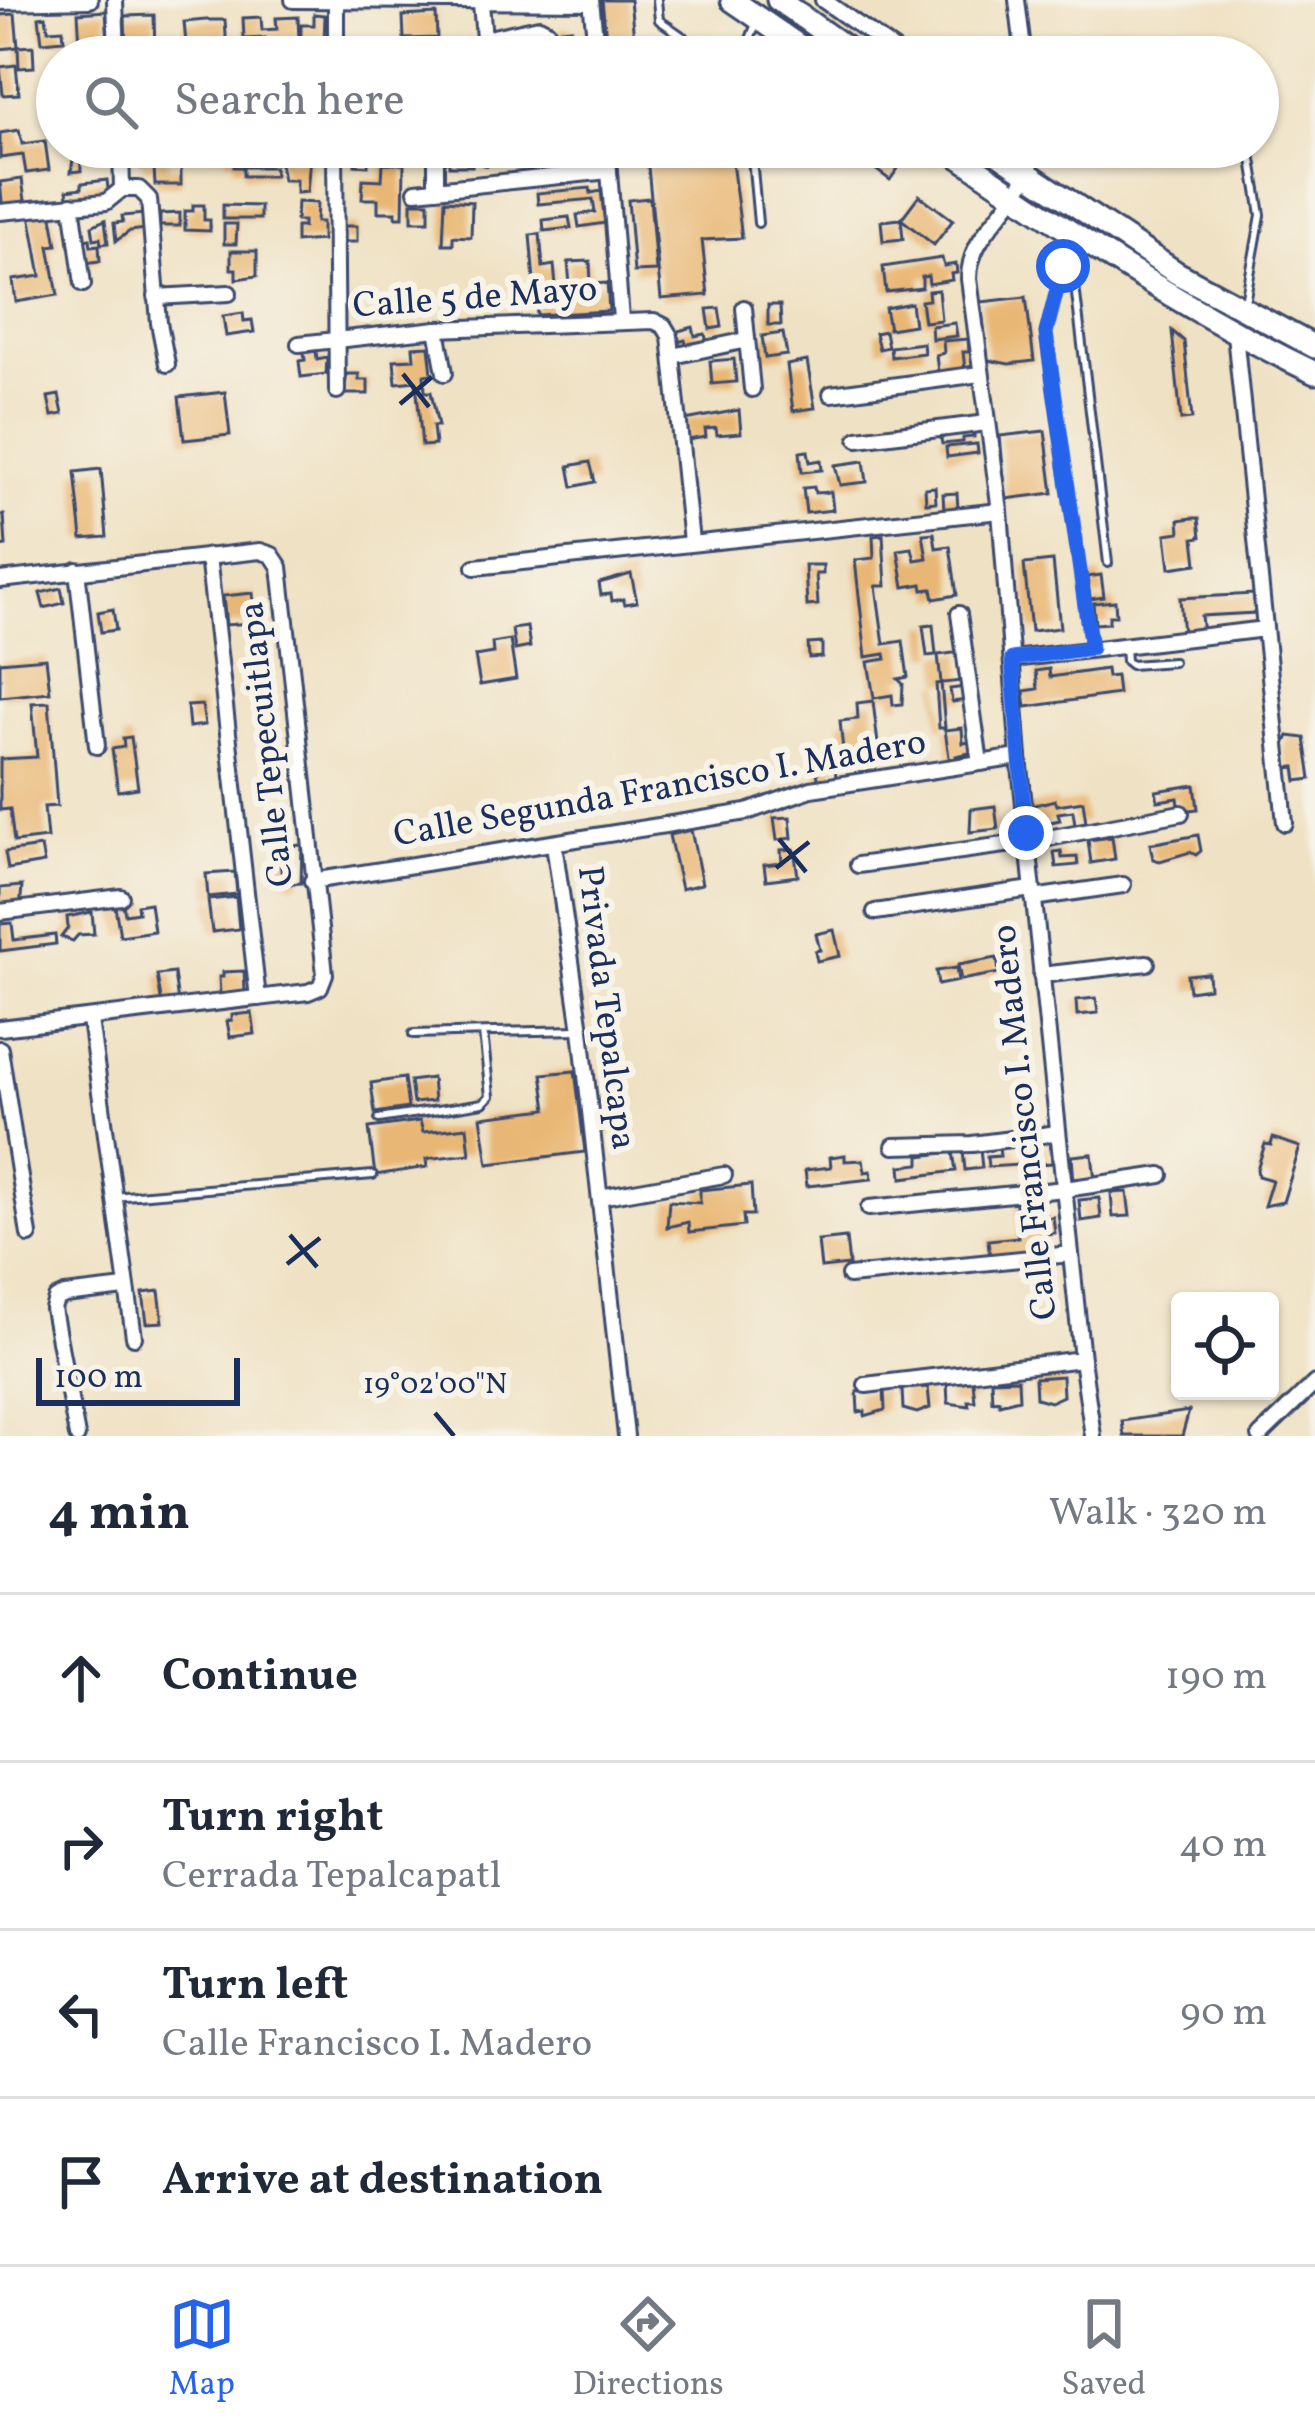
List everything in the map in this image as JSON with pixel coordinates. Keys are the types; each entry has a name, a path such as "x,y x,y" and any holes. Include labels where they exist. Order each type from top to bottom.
{"main road":[{"path":"732,0 784,36"},
{"path":"778,0 829,36"},
{"path":"976,168 1017,196 1074,246 1315,373"},
{"path":"1018,168 1243,311 1315,347"}],"street":[{"path":"0,2 89,0"},
{"path":"116,0 117,36"},
{"path":"293,0 591,1 595,36"},
{"path":"336,0 336,36"},
{"path":"823,0 874,36"},
{"path":"1017,0 1021,36"},
{"path":"488,3 490,36"},
{"path":"495,36 539,27 548,36"},
{"path":"121,168 122,190"},
{"name":"Calle 5 de Mayo","path":"334,339 335,168"},
{"path":"436,168 436,189"},
{"path":"609,168 621,319 664,326 673,356 691,542"},
{"name":"Calle Francisco I. Madero","path":"1030,168 1017,196 969,258 1000,511 1032,894 1094,1436"},
{"path":"416,191 609,171"},
{"path":"0,212 106,202 122,190 139,189 149,199 156,297 167,364"},
{"path":"73,204 83,284"},
{"path":"156,297 229,293"},
{"path":"744,308 752,389"},
{"name":"Calle 5 de Mayo","path":"299,344 437,329 621,319"},
{"path":"437,329 445,373"},
{"path":"1235,334 1285,823"},
{"path":"334,339 337,391"},
{"path":"673,356 747,340"},
{"path":"831,394 980,374"},
{"path":"858,439 987,423"},
{"path":"475,567 1000,511"},
{"name":"Calle Tepecuitlapa","path":"0,580 260,551 272,555 280,567 325,974 320,986 258,998"},
{"path":"0,1028 258,998 208,556"},
{"path":"77,570 97,746"},
{"path":"959,614 980,763"},
{"path":"1012,659 1264,629"},
{"name":"Calle Segunda Francisco I. Madero","path":"312,881 747,812 811,789 1018,757"},
{"path":"858,865 1027,842 1180,813"},
{"name":"Privada Tepalcapa","path":"554,844 600,1197 724,1175"},
{"path":"874,912 1123,885"},
{"path":"0,912 121,897"},
{"path":"1041,975 1147,963"},
{"path":"90,1020 134,1336"},
{"path":"0,1049 29,1235"},
{"path":"893,1146 972,1144 1058,1133"},
{"path":"869,1208 1065,1189 1161,1174"},
{"path":"600,1197 626,1436"},
{"path":"849,1276 1071,1254"},
{"path":"77,1436 53,1309 56,1299 125,1288"},
{"path":"866,1385 1082,1359"},
{"path":"1260,1436 1315,1383"}],"lane":[{"path":"657,0 659,20 682,36"},
{"path":"749,36 758,18"},
{"path":"753,168 758,223"},
{"path":"1243,311 1261,215 1253,168"},
{"path":"1074,246 1108,563"},
{"path":"1074,246 1063,266 1046,333 1091,648"},
{"path":"1125,643 1126,661 1131,665 1174,662"},
{"path":"413,1034 581,1030"},
{"path":"379,1118 483,1103 490,1096 483,1033"},
{"path":"113,1197 373,1175"}],"building":[{"path":"602,0 630,0 634,36 606,36"},
{"path":"106,11 108,36 79,36 78,13"},
{"path":"15,14 18,47 0,49 0,15"},
{"path":"314,14 325,15 324,36 301,36 301,25 314,25"},
{"path":"436,14 437,36 404,36 403,16"},
{"path":"154,15 155,36 126,36 125,16"},
{"path":"46,16 48,30 63,29 64,36 41,36 39,17"},
{"path":"261,17 262,30 277,29 276,18 298,17 299,36 244,36 243,18"},
{"path":"225,20 226,36 185,36 184,22"},
{"path":"33,46 34,67 19,68 18,47"},
{"path":"16,65 19,94 3,95 0,67"},
{"path":"19,130 22,144 36,142 36,168 49,170 26,173 23,155 0,158 0,133"},
{"path":"154,168 181,168 181,185 155,185"},
{"path":"243,168 274,168 275,176 243,176"},
{"path":"281,168 309,168 307,192 296,193 296,180 283,180"},
{"path":"383,168 404,168 403,217 378,212 378,199 362,199 363,179 382,180"},
{"path":"648,168 733,168 742,238 702,240 708,295 661,299"},
{"path":"874,168 898,168 890,180"},
{"path":"22,179 26,208 3,211 0,182"},
{"path":"107,180 109,197 69,203 67,190"},
{"path":"590,188 591,193 601,191 605,223 579,227 577,215 595,212 593,199 538,204 537,193"},
{"path":"919,195 953,220 934,245 901,219"},
{"path":"650,198 656,271 634,272 628,200"},
{"path":"445,200 472,202 471,237 453,236 453,244 443,244"},
{"path":"297,202 317,203 322,240 296,242 296,227 303,227 303,221 296,221"},
{"path":"412,202 429,202 429,221 412,221"},
{"path":"193,205 204,205 210,231 185,230 185,211 193,211"},
{"path":"223,205 260,206 260,219 223,219"},
{"path":"51,211 57,245 49,246 58,295 16,302 13,280 41,276 30,214"},
{"path":"180,213 180,226 160,226 160,214"},
{"path":"145,214 146,229 130,231 116,241 114,223 123,222 122,216"},
{"path":"569,217 571,228 544,231 543,220"},
{"path":"901,219 903,239 883,241 881,221"},
{"path":"105,220 108,243 101,244 100,238 94,239 92,226"},
{"path":"224,224 237,224 236,244 224,244"},
{"path":"344,226 357,226 357,242 343,242"},
{"path":"540,234 543,267 554,265 556,286 570,285 568,262 590,261 591,284 607,283 609,311 537,315 530,235"},
{"path":"90,239 91,246 99,245 100,261 84,263 82,240"},
{"path":"231,251 257,251 257,276 236,279"},
{"path":"942,258 944,266 956,264 952,280 929,284 928,276 922,277 922,288 886,292 883,267"},
{"path":"938,290 941,320 924,322 921,301 929,300 928,291"},
{"path":"1026,297 1034,361 988,360 981,302"},
{"path":"911,303 914,325 889,329 885,308"},
{"path":"768,305 780,305 781,325 768,325"},
{"path":"719,308 722,327 710,329 707,309"},
{"path":"243,313 244,321 252,320 254,332 226,336 223,316"},
{"path":"955,323 957,336 932,339 931,326"},
{"path":"693,327 695,336 705,334 707,343 687,348 675,332"},
{"path":"885,331 888,347 879,349 875,333"},
{"path":"1172,331 1184,341 1192,419 1181,420"},
{"path":"783,333 787,355 765,358 762,336"},
{"path":"968,339 969,352 963,352 965,369 938,372 936,355 944,353 943,341"},
{"path":"923,343 924,353 891,357 890,347"},
{"path":"429,346 432,374 424,375 425,392 431,392 438,426 433,426 435,445 422,446 416,381 396,383 394,360 414,359 413,347"},
{"path":"316,351 317,359 327,357 326,374 301,377 299,361 305,360 304,353"},
{"path":"734,359 736,382 712,384 710,361"},
{"path":"807,361 815,408 793,411 787,365"},
{"path":"347,374 368,380 368,394 344,394"},
{"path":"225,392 230,435 184,440 179,397"},
{"path":"59,395 63,414 52,416 48,397"},
{"path":"739,410 741,433 717,435 716,428 705,429 706,437 687,440 685,420"},
{"path":"974,431 974,437 963,438 963,442 942,444 940,434"},
{"path":"1045,431 1053,493 1006,499 1000,436"},
{"path":"977,444 978,453 947,457 946,447"},
{"path":"808,451 810,462 821,460 822,470 802,472 800,452"},
{"path":"864,461 867,482 840,485 835,465"},
{"path":"590,462 595,482 573,487 569,466"},
{"path":"101,469 107,537 82,539 75,472"},
{"path":"814,487 815,493 831,492 833,510 806,513 803,488"},
{"path":"935,487 936,502 926,503 925,488"},
{"path":"957,493 958,510 944,511 943,494"},
{"path":"0,515 4,515 6,546 0,547"},
{"path":"1199,518 1201,537 1194,538 1197,564 1170,568 1166,534 1180,532 1179,520"},
{"path":"934,533 936,548 950,546 957,595 934,599 932,589 923,590 922,584 904,587 898,550 912,548 915,560 927,558 923,534"},
{"path":"883,535 886,586 876,586 884,644 903,641 908,677 898,679 903,684 902,704 893,705 892,695 874,698 868,662 886,659 885,654 866,657 855,560 874,558 873,536"},
{"path":"1053,561 1060,628 1031,631 1024,564"},
{"path":"805,565 823,565 823,574 816,574 818,605 807,606"},
{"path":"631,574 637,602 625,604 623,599 612,601 611,594 601,595 599,583"},
{"path":"1101,575 1104,597 1090,599 1087,577"},
{"path":"61,588 64,603 44,608 40,593"},
{"path":"253,593 255,618 250,623 226,625 223,596"},
{"path":"1254,594 1255,613 1201,616 1203,634 1183,635 1180,598"},
{"path":"1115,601 1116,616 1109,616 1109,623 1095,624 1093,603"},
{"path":"113,609 116,630 101,632 98,612"},
{"path":"933,625 936,655 927,656 923,626"},
{"path":"527,627 530,647 515,650 512,629"},
{"path":"510,640 516,679 480,685 475,656 493,653 492,643"},
{"path":"822,643 822,657 809,658 808,644"},
{"path":"961,652 964,681 941,683 938,655"},
{"path":"46,658 50,692 0,697 0,662"},
{"path":"1049,669 1050,677 1106,669 1107,677 1116,676 1118,694 1026,707 1024,691 1038,689 1036,671"},
{"path":"941,683 945,728 939,728 936,684"},
{"path":"965,687 967,700 952,702 950,689"},
{"path":"873,701 880,762 872,762 871,752 843,750 840,721 858,719 857,703"},
{"path":"49,702 57,806 44,807 47,838 14,842 10,809 0,810 0,759 37,757 32,703"},
{"path":"202,705 205,725 189,727 187,706"},
{"path":"962,728 963,743 972,742 974,752 956,756 957,762 950,763 945,730"},
{"path":"1289,736 1305,738 1311,779 1297,781 1295,767 1287,768 1284,747"},
{"path":"131,737 138,788 118,791 112,749 124,747 123,738"},
{"path":"834,753 836,778 818,780 816,755"},
{"path":"1195,785 1198,809 1180,811 1178,798 1158,801 1156,791"},
{"path":"1055,800 1057,805 1083,801 1086,822 1075,824 1073,811 1058,813 1060,820 1030,826 1026,807"},
{"path":"995,806 998,829 970,832 971,809"},
{"path":"790,817 792,838 777,840 774,818"},
{"path":"691,830 702,884 681,889 669,835"},
{"path":"1198,835 1201,851 1196,855 1153,859 1150,844"},
{"path":"1112,837 1115,859 1091,863 1088,840"},
{"path":"302,845 301,883 289,884 282,880 279,847"},
{"path":"41,847 44,863 8,869 5,852"},
{"path":"794,849 798,876 766,880 764,865 782,863 781,850"},
{"path":"1061,851 1062,858 1077,857 1078,865 1056,867 1054,852"},
{"path":"235,872 237,894 208,897 206,874"},
{"path":"22,886 20,909 0,911 0,888"},
{"path":"236,897 239,929 212,932 208,900"},
{"path":"150,903 154,931 120,936 115,906 123,905 125,914"},
{"path":"92,912 94,934 78,935 73,941 61,937 68,928 67,917"},
{"path":"12,923 14,940 55,935 56,944 0,951 0,924"},
{"path":"834,930 840,956 817,961 816,934"},
{"path":"997,958 999,973 961,980 958,965"},
{"path":"956,968 958,981 938,985 936,971"},
{"path":"244,971 245,992 220,994 223,972"},
{"path":"174,973 178,1003 162,1005 157,975"},
{"path":"1208,973 1209,988 1189,991 1187,975"},
{"path":"1096,998 1098,1013 1077,1015 1076,1000"},
{"path":"252,1013 255,1034 230,1037 227,1021 232,1015"},
{"path":"575,1071 585,1152 488,1164 481,1117 547,1109 542,1074"},
{"path":"404,1078 408,1108 375,1113 371,1083"},
{"path":"432,1078 434,1101 413,1103 410,1081"},
{"path":"420,1121 423,1132 467,1127 470,1154 426,1159 427,1167 375,1175 369,1128"},
{"path":"1050,1138 1052,1163 988,1167 987,1157 1000,1156 999,1147 1017,1146 1018,1155 1030,1154 1038,1150 1037,1139"},
{"path":"1273,1138 1300,1147 1283,1202 1264,1206 1272,1180 1258,1176 1257,1169 1265,1144 1271,1145"},
{"path":"980,1149 982,1168 965,1170 963,1151"},
{"path":"953,1152 956,1171 902,1178 901,1166 920,1164 920,1156"},
{"path":"1092,1154 1095,1180 1074,1182 1072,1156"},
{"path":"845,1155 845,1161 863,1160 872,1179 807,1186 805,1170 831,1167 830,1157"},
{"path":"751,1185 753,1215 743,1215 744,1226 689,1232 688,1222 667,1227 669,1201 700,1203 700,1190"},
{"path":"1127,1192 1130,1216 1113,1217 1111,1193"},
{"path":"1099,1198 1101,1218 1081,1221 1079,1200"},
{"path":"1043,1203 1045,1218 1053,1217 1055,1233 1045,1234 1047,1252 990,1258 988,1240 1018,1237 1016,1205"},
{"path":"846,1238 849,1265 821,1268 818,1241"},
{"path":"159,1291 163,1322 147,1323 143,1293"},
{"path":"1062,1376 1063,1396 1050,1402 1036,1398 1035,1378"},
{"path":"1018,1379 1019,1399 992,1401 991,1380"},
{"path":"973,1381 975,1401 968,1401 969,1406 948,1403 947,1383"},
{"path":"928,1387 930,1408 917,1413 903,1409 902,1389"},
{"path":"884,1390 885,1410 865,1416 865,1411 858,1412 857,1392"},
{"path":"1189,1411 1182,1436 1124,1436 1122,1421"}],"route":[{"path":"1026,833 1012,659 1091,648 1046,333 1063,266"}]}
